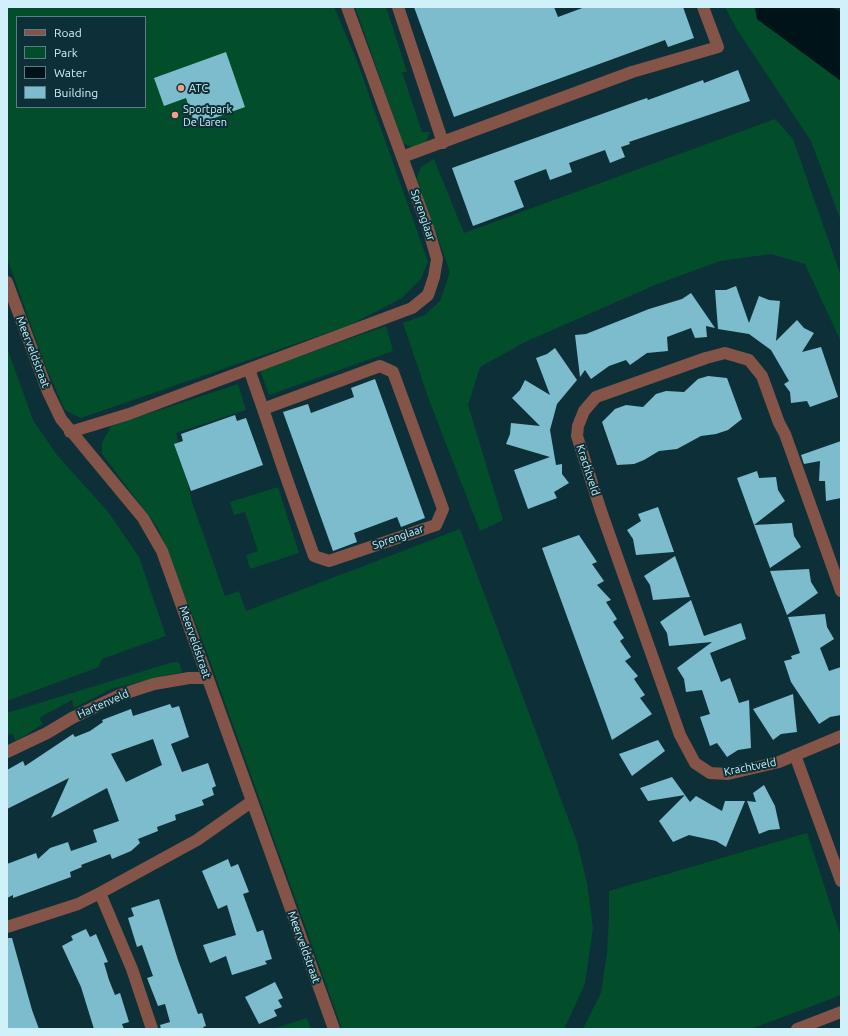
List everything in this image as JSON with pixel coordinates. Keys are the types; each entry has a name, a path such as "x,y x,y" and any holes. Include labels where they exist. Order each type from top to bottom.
{"street":[{"name":"Sprenglaar","path":"70,432 129,414 412,308 428,295 434,277 437,259 428,228 347,7"},
{"path":"398,7 443,143"},
{"path":"402,157 632,72 718,46 703,7"},
{"name":"Meerveldstraat","path":"7,282 48,392 61,419 70,432 117,484 155,536 189,622 207,678 251,802 334,1029"},
{"name":"Krachtveld","path":"841,591 785,434 779,423 762,376 749,360 725,353 706,358 596,397 584,411 578,426 577,436 601,511 678,728 694,763 710,773 728,774 779,762 841,736"},
{"name":"Sprenglaar","path":"249,368 262,409 314,556 329,561 436,525 442,509 393,372 380,366 262,409"},
{"name":"Hartenveld","path":"7,752 47,734 72,718 120,695 154,684 188,678 207,678"},
{"path":"795,754 841,881"},
{"path":"7,927 78,904 100,893 197,840 251,802"},
{"path":"100,893 132,969 152,1029"},
{"path":"797,1029 841,1012"}],"green space":[{"path":"7,7 334,7 357,61 428,262 421,279 402,298 350,325 81,418 65,410 45,365 7,258"},
{"path":"355,7 386,7 407,72 402,72 422,132 430,132 425,144 414,149 403,143"},
{"path":"725,7 755,7 757,19 841,81 841,221 811,141 736,28"},
{"path":"775,119 793,139 841,276 841,342 805,264 771,254 720,261 655,285 525,342 480,367 468,405 503,520 480,531 429,400 403,323 425,315 440,301 450,272 417,179 421,167 434,159 464,233"},
{"path":"386,326 393,351 269,395 260,370"},
{"path":"7,348 33,420 57,455 109,513 139,557 166,636 102,659 99,667 7,701"},
{"path":"238,384 246,410 176,433 192,502 225,596 239,591 246,611 460,529 577,842 587,883 593,928 585,984 564,1029 342,1029 206,650 158,528 102,454 102,443 111,426"},
{"path":"278,487 299,553 250,569 246,555 258,551 245,512 234,515 230,502"},
{"path":"173,662 179,662 182,672 111,689 74,708 72,700 39,718 43,724 16,741 12,733 7,736 7,713"},
{"path":"807,833 841,937 841,995 751,1029 583,1029 601,993 607,952 609,891"},
{"path":"307,1018 311,1029 273,1029"}],"water":[{"path":"755,7 829,7 841,11 841,81 757,19"}],"building":[{"path":"414,7 554,7 558,17 585,7 683,7 694,38 668,47 665,40 454,117"},
{"path":"226,52 245,107 195,125 186,98 164,106 154,78"},
{"path":"738,70 750,101 629,142 630,144 621,147 625,157 610,163 605,150 569,163 572,172 550,180 546,169 514,181 524,207 473,226 452,168 638,101 647,98 648,100 703,80 704,83"},
{"path":"736,286 749,323 759,296 769,300 780,301 776,341 797,320 804,328 814,333 802,352 821,347 838,397 810,407 807,401 791,403 790,392 784,384 789,381 771,350 749,334 718,329 715,290 726,290"},
{"path":"691,293 715,328 706,326 707,337 695,338 691,328 667,337 668,351 647,353 630,365 626,360 609,366 591,379 585,370 580,377 575,335 586,334 649,309 682,299"},
{"path":"555,348 577,380 557,404 550,430 556,465 562,464 562,474 569,483 554,492 557,498 528,509 514,470 550,457 506,444 510,434 511,423 540,426 512,398 520,390 525,380 550,395 536,358 547,354"},
{"path":"708,376 727,378 742,419 728,430 716,434 701,436 677,449 659,451 634,464 617,465 602,422 615,409 626,405 643,407 656,394 666,391 684,392 698,379"},
{"path":"375,379 425,518 401,527 397,517 354,533 357,542 333,551 283,412 308,404 311,413 354,397 351,388"},
{"path":"235,415 237,421 246,418 263,465 191,491 174,444 183,441 181,434"},
{"path":"841,441 841,498 826,501 825,481 819,481 820,461 804,464 801,455"},
{"path":"757,471 759,478 776,477 778,490 785,501 754,525 737,478"},
{"path":"658,507 674,552 636,555 633,539 627,530 641,521 638,514"},
{"path":"792,523 794,536 801,547 770,568 754,525"},
{"path":"579,535 597,562 592,564 604,581 597,585 611,600 606,602 617,619 613,622 624,638 620,641 631,657 625,661 638,676 634,679 645,695 640,698 652,714 612,740 542,548"},
{"path":"675,556 690,597 653,600 650,585 644,576"},
{"path":"809,569 811,582 818,593 787,615 770,571"},
{"path":"691,600 704,636 741,623 746,639 710,653 721,682 730,678 739,703 749,700 751,748 738,750 727,757 717,743 710,746 700,717 710,714 702,690 686,692 684,679 677,668 712,642 669,646 667,633 660,622"},
{"path":"825,614 827,627 834,639 820,648 829,671 841,667 841,715 830,717 819,724 791,682 784,661 792,659 791,656 800,653 788,617"},
{"path":"793,694 797,732 781,734 773,740 753,709"},
{"path":"170,704 172,708 179,706 189,737 171,744 182,772 208,763 216,786 212,788 214,795 202,800 204,805 175,815 176,820 157,827 158,831 138,839 140,843 131,851 112,859 110,854 81,865 82,867 70,872 71,877 13,898 13,895 7,898 7,864 36,853 38,859 50,848 68,842 71,851 97,842 93,830 119,821 107,788 51,818 69,778 7,809 7,770 23,761 25,766 73,734 75,737 90,731 103,722 102,720 131,709 133,716","holes":["153,739 162,765 126,782 111,754"]},
{"path":"658,740 665,751 632,776 619,754"},
{"path":"672,777 685,795 648,801 640,788"},
{"path":"764,785 775,806 780,829 769,830 759,834 747,801 756,802 753,793"},
{"path":"685,795 690,802 696,796 722,811 725,801 745,801 726,847 716,841 689,835 673,842 659,821"},
{"path":"228,859 231,867 238,864 249,892 243,894 257,932 263,930 272,959 265,961 267,964 232,975 226,956 210,963 203,945 236,935 227,905 218,909 202,871"},
{"path":"159,899 178,960 198,1014 202,1013 206,1026 203,1027 204,1029 161,1029 160,1025 170,1022 165,1004 158,1006 147,978 153,976 142,945 137,947 128,918 134,916 131,908"},
{"path":"86,929 90,937 96,934 108,962 104,963 115,995 120,993 129,1022 122,1024 124,1029 94,1029 81,987 62,946 73,940 71,936"},
{"path":"7,938 12,938 32,1010 39,1029 7,1029"},
{"path":"275,982 283,998 278,1000 282,1007 274,1010 277,1016 259,1024 245,997"}],"place":[{"name":"ATC","path":"181,88"},
{"name":"Sportpark De Laren","path":"175,115"}]}
